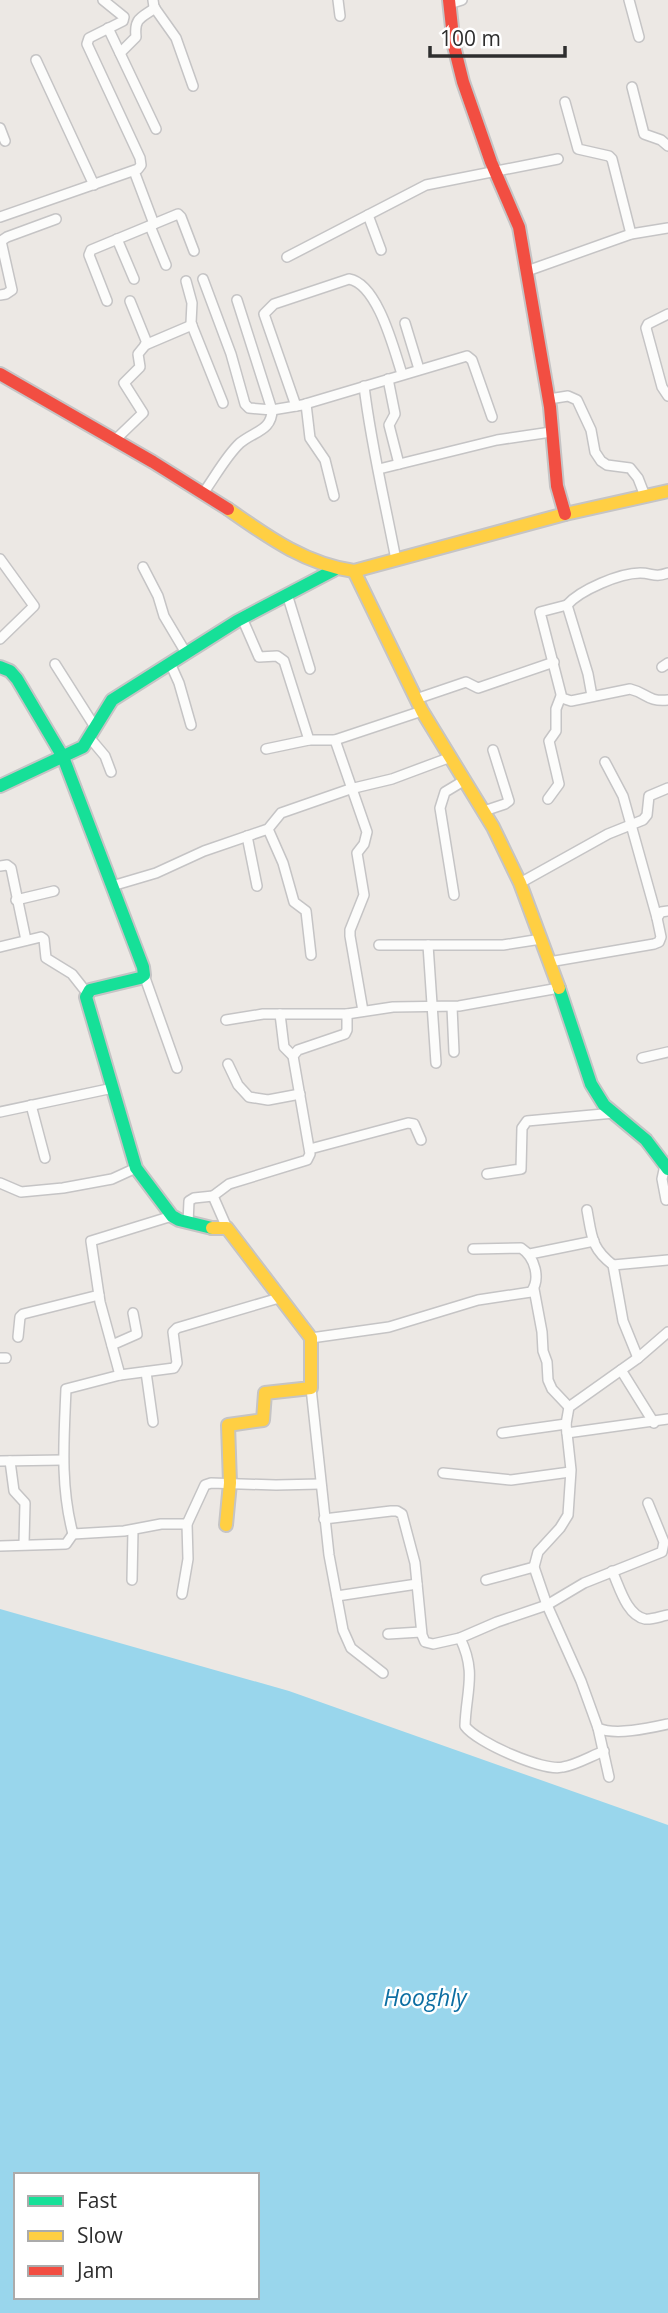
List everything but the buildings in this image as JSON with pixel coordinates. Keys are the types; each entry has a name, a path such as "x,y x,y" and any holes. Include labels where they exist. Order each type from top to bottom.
{"street":[{"path":"0,217 140,167 140,159 88,44 89,38 122,21 124,17 103,0"},
{"path":"338,0 340,16"},
{"path":"629,0 639,37"},
{"path":"453,1 454,46 463,82 495,172 519,227 549,399 557,486 565,514"},
{"path":"120,52 136,37 137,21 154,4 176,38 193,86"},
{"path":"108,29 156,129"},
{"path":"36,60 94,185"},
{"path":"632,87 644,134 661,140 668,146"},
{"path":"565,102 578,149 612,159 631,234"},
{"path":"0,128 5,141"},
{"path":"287,257 426,185 558,159"},
{"path":"134,171 166,265"},
{"path":"107,300 89,252 179,215 194,251"},
{"path":"368,215 381,250"},
{"path":"0,295 12,290 1,241 56,219"},
{"path":"527,271 631,234 668,228"},
{"path":"117,239 134,279"},
{"path":"203,279 231,355 245,404 249,408 272,410 306,404 467,356 472,360 492,417"},
{"path":"296,406 264,314 274,304 349,279 358,284 380,309 402,374"},
{"path":"186,281 192,325 223,403"},
{"path":"204,492 237,445 269,425 272,420 272,410 237,300"},
{"path":"114,440 143,413 124,383 140,367 138,354 147,339 130,301"},
{"path":"668,314 648,324 646,328 662,387 668,396"},
{"path":"405,323 419,369"},
{"path":"145,345 192,325"},
{"path":"0,374 204,492 311,561 334,570 354,571 565,514 668,491"},
{"path":"388,379 395,414 389,422 399,464"},
{"path":"364,386 372,443 396,560"},
{"path":"549,399 568,396 577,400 601,461 607,466 630,468 638,478 645,496"},
{"path":"306,404 310,438 325,460 334,496"},
{"path":"379,469 497,440 551,432"},
{"path":"0,559 34,606 0,639"},
{"path":"144,567 158,596 163,616 186,653"},
{"path":"0,786 83,747 112,700 242,618 334,570"},
{"path":"354,571 419,705 484,811 520,883 550,961 591,1084 604,1105 646,1140 666,1167 662,1179 666,1199"},
{"path":"668,573 657,577 640,573 602,582 567,605 540,612 561,696 565,700 630,689 646,698 668,700"},
{"path":"287,594 310,669"},
{"path":"567,605 592,696"},
{"path":"242,618 259,657 276,656 284,661 309,740"},
{"path":"265,749 309,740 335,740 466,682 478,688 554,662"},
{"path":"170,663 179,683 191,725"},
{"path":"55,664 111,772"},
{"path":"0,667 10,671 17,679 63,757 144,967 144,975 177,1068"},
{"path":"548,799 559,785 550,741 556,731 555,709 561,696"},
{"path":"335,740 367,832 365,844 357,853 364,895 350,930 363,1011"},
{"path":"484,811 509,800 493,750"},
{"path":"112,886 156,873 268,829 281,813 351,789 392,779 451,757"},
{"path":"550,961 654,944 659,942 661,937 623,796 605,762"},
{"path":"454,895 440,808 445,792 465,780"},
{"path":"520,883 608,834 643,820 647,815 649,796 668,788"},
{"path":"268,829 283,863 294,902 306,911 312,954"},
{"path":"247,836 257,886"},
{"path":"0,866 7,865 11,868 26,940"},
{"path":"16,900 54,891"},
{"path":"657,918 661,912 668,911"},
{"path":"0,947 41,937 44,939 46,958 72,974 87,993 136,1168 172,1216 211,1228 228,1228"},
{"path":"379,945 503,945 541,939"},
{"path":"428,945 436,1063"},
{"path":"87,993 144,975"},
{"path":"226,1020 280,1014 347,1014 393,1007 452,1007 559,988"},
{"path":"452,1007 454,1052"},
{"path":"188,1223 189,1201 194,1198 213,1196 229,1184 307,1160 310,1154 293,1056 284,1047 280,1014"},
{"path":"293,1056 298,1050 345,1034 347,1014"},
{"path":"642,1058 668,1052"},
{"path":"228,1064 238,1085 249,1097 268,1100 300,1094"},
{"path":"0,1112 113,1088"},
{"path":"31,1105 45,1158"},
{"path":"487,1174 521,1169 522,1128 527,1121 614,1113"},
{"path":"310,1149 408,1123 415,1124 421,1140"},
{"path":"0,1182 21,1192 63,1188 112,1179 136,1168"},
{"path":"213,1196 228,1228 311,1338 311,1388 324,1519 346,1640 351,1648 383,1673"},
{"path":"587,1210 599,1254 613,1265 623,1321 638,1358"},
{"path":"120,1375 99,1295 91,1241 172,1216"},
{"path":"530,1254 594,1241"},
{"path":"473,1249 522,1248 530,1254 549,1385 569,1407"},
{"path":"613,1265 668,1260"},
{"path":"311,1338 389,1327 478,1300 531,1292 534,1289"},
{"path":"18,1336 20,1317 23,1314 99,1295"},
{"path":"73,1534 68,1516 63,1460 66,1389 120,1375 177,1365 173,1332 177,1328 279,1298"},
{"path":"112,1345 136,1334 133,1313"},
{"path":"609,1777 598,1728 582,1681 547,1605 534,1567 538,1552 568,1515 570,1472 566,1429 569,1407 638,1358 668,1332"},
{"path":"621,1370 654,1423"},
{"path":"146,1372 153,1422"},
{"path":"226,1525 230,1483 228,1425 263,1420 265,1393 311,1388"},
{"path":"502,1433 654,1423 668,1419"},
{"path":"24,1544 25,1503 14,1491 5,1461 63,1460"},
{"path":"443,1473 511,1480 570,1472"},
{"path":"182,1594 188,1559 187,1524 202,1488 211,1483 320,1484"},
{"path":"324,1519 400,1512 411,1543 421,1632 423,1639 429,1644 460,1638 547,1605 569,1591 612,1571 657,1555 664,1549 664,1542 648,1503"},
{"path":"73,1534 132,1530 161,1524 187,1524"},
{"path":"132,1530 132,1580"},
{"path":"0,1546 66,1544 73,1534"},
{"path":"486,1580 534,1567"},
{"path":"612,1571 628,1605 643,1619 668,1615"},
{"path":"337,1596 417,1584"},
{"path":"388,1634 421,1632"},
{"path":"460,1638 470,1668 465,1727 473,1735 530,1762 557,1768 566,1767 604,1751"},
{"path":"598,1728 607,1731 644,1729 668,1724"}],"water":[{"name":"Hooghly","path":"0,1609 289,1691 668,1825 668,2313 0,2313"}],"traffic: fast":[{"path":"0,786 83,747 112,700 237,621 334,570"},
{"path":"0,667 10,671 17,679 63,757 143,967 144,975 140,978 90,990 86,997 136,1168 172,1216 212,1228"},
{"path":"559,988 591,1084 604,1105 646,1140 668,1169"}],"traffic: slow":[{"path":"228,509 303,556 354,571 565,514 668,491"},
{"path":"354,571 422,711 493,827 520,883 559,988"},
{"path":"212,1228 227,1228 311,1338 311,1388 265,1393 263,1420 228,1425 230,1483 226,1525"}],"traffic: jam":[{"path":"449,0 454,46 463,82 491,162 519,227 550,407 557,486 565,514"},
{"path":"0,374 153,462 228,509"}]}
